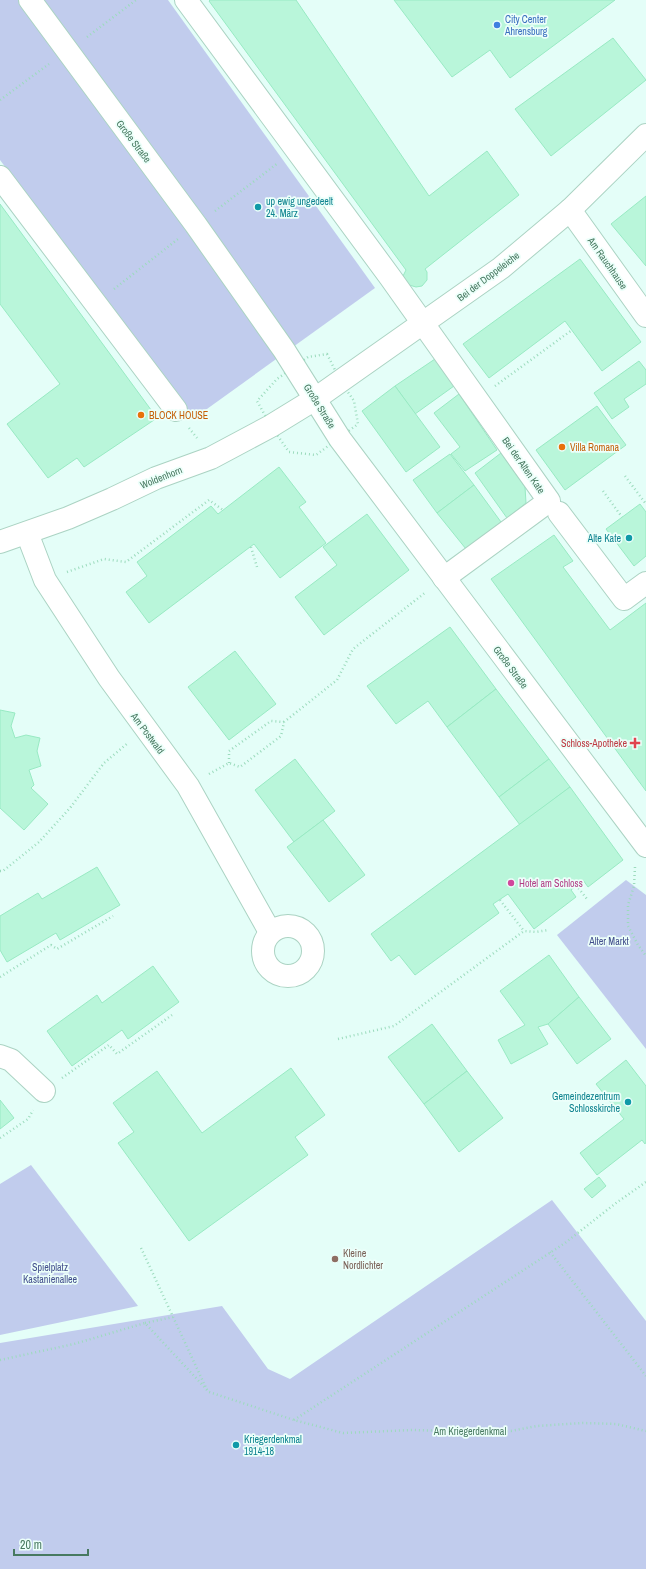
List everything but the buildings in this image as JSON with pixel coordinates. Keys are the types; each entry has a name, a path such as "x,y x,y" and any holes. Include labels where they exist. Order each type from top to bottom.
{"street":[{"name":"Große Straße","path":"30,0 196,225 284,350 340,439 646,846"},
{"path":"186,0 423,324"},
{"name":"Bei der Doppeleiche","path":"315,399 501,268 570,210 646,135"},
{"path":"0,177 176,410"},
{"name":"Am Rauchhause","path":"570,210 646,316"},
{"name":"Bei der Alten Kate","path":"423,324 548,501 444,578"},
{"name":"Woldenhorn","path":"0,542 106,502 156,478 211,458 271,426 315,399"},
{"path":"559,513 624,599 646,583"},
{"name":"Am Postwald","path":"27,533 45,580 109,678 188,786 270,932"},
{"path":"0,1056 11,1060 44,1090"}],"path":[{"path":"477,399 572,330"},
{"path":"176,410 211,458"},
{"path":"625,476 646,504"},
{"path":"603,491 622,517"},
{"path":"45,580 104,559 126,562 209,500 223,510"},
{"path":"251,547 256,567"},
{"path":"188,786 229,763 240,767 281,736 284,722 337,680 353,649 444,578"},
{"path":"229,763 229,751 271,721 284,722"},
{"path":"0,871 3,871 39,842 70,808 104,764 145,729"},
{"path":"635,865 634,886 628,905 628,926 638,945 646,956"},
{"path":"576,885 587,898"},
{"path":"500,900 524,931"},
{"path":"0,977 51,946 58,949 113,916"},
{"path":"338,1039 394,1026 524,931 536,932 548,930"},
{"path":"0,1138 28,1119 44,1090 109,1044 118,1054 172,1015"},
{"path":"294,1420 565,1243 616,1203 646,1182"},
{"path":"141,1248 208,1392"},
{"path":"550,1252 646,1376"},
{"path":"0,1360 74,1344 144,1323 173,1317"},
{"path":"144,1323 208,1392"},
{"name":"Am Kriegerdenkmal","path":"208,1392 294,1420 343,1433 412,1430 483,1432 511,1431 537,1426 583,1423 616,1424 646,1431"}],"green space":[{"path":"0,0 168,0 375,288 193,419 0,160"},
{"name":"Alter Markt","path":"626,880 646,895 646,1049 557,935"},
{"name":"Spielplatz Kastanienallee","path":"31,1165 138,1306 0,1335 0,1184"},
{"path":"552,1200 646,1321 646,1569 0,1569 0,1343 222,1306 268,1369 290,1379"}],"place":[{"name":"City Center Ahrensburg","path":"497,25"},
{"name":"up ewig ungedeelt 24. März","path":"258,207"},
{"name":"BLOCK HOUSE","path":"141,415"},
{"name":"Villa Romana","path":"562,447"},
{"name":"Alte Kate","path":"629,538"},
{"name":"Schloss-Apotheke","path":"635,743"},
{"name":"Hotel am Schloss","path":"511,883"},
{"name":"Gemeindezentrum Schlosskirche","path":"628,1102"},
{"name":"Kleine Nordlichter","path":"335,1259"},
{"name":"Kriegerdenkmal 1914-18","path":"236,1445"}]}
